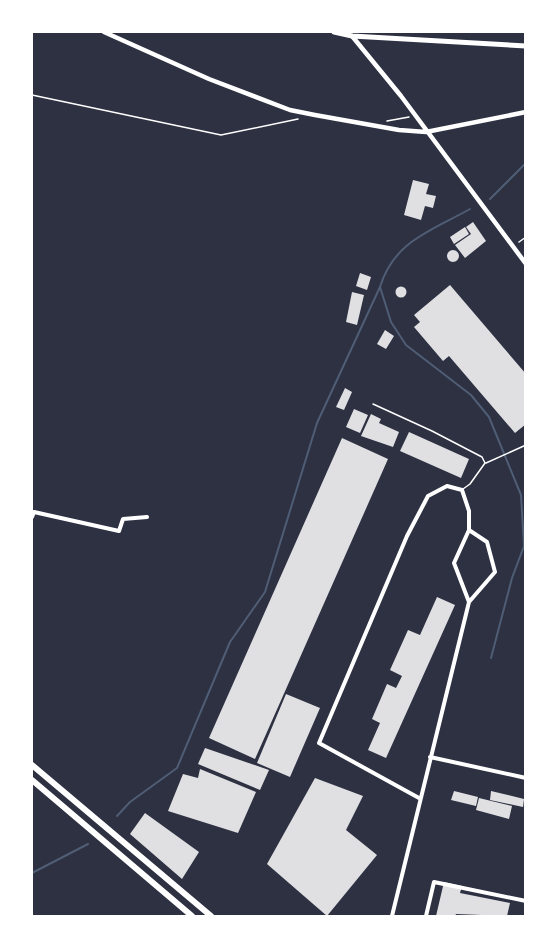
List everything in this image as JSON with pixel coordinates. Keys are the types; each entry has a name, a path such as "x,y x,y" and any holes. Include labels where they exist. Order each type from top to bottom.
{"main road":[{"path":"334,32 352,36 525,46"},
{"path":"32,765 211,916"},
{"path":"32,780 192,916"}],"street":[{"path":"104,32 219,83 290,110 315,115 399,130 426,132 525,112"},
{"path":"352,36 415,116 525,264"},
{"path":"419,798 319,743 407,536 428,496 447,486 462,490 469,511 469,531 454,563 469,602"},
{"path":"32,517 33,512 119,531 123,519 147,517"},
{"path":"392,916 419,798 469,602 495,573 487,542 469,531"},
{"path":"430,757 525,778"},
{"path":"426,916 434,882 525,901"}],"lane":[{"path":"372,404 461,446 482,457 485,463"},
{"path":"462,490 470,484 485,463 525,445"}],"path":[{"path":"32,95 221,135 315,115"},
{"path":"375,124 415,116"},
{"path":"514,248 525,237"}],"building":[{"path":"413,180 429,184 426,194 436,196 433,208 425,206 421,220 404,215"},
{"path":"473,222 486,241 465,258 455,245 471,234 466,227"},
{"path":"465,227 469,234 454,244 450,237"},
{"path":"455,250 458,251 458,261 451,262 448,261 447,254 448,251"},
{"path":"360,273 371,277 367,290 356,286"},
{"path":"450,285 526,374 526,424 515,433 449,356 443,361 414,327 420,322 414,315"},
{"path":"401,287 405,288 405,296 401,297 397,296 396,292 397,288"},
{"path":"352,292 364,295 357,325 346,322"},
{"path":"385,330 394,336 386,349 377,344"},
{"path":"345,388 352,392 344,410 336,407"},
{"path":"354,409 368,415 360,433 346,427"},
{"path":"371,414 381,419 379,423 399,432 393,447 361,436"},
{"path":"409,432 469,459 461,478 400,451"},
{"path":"342,438 388,459 255,759 209,738"},
{"path":"437,597 455,605 386,758 368,750 380,723 372,719 387,684 396,688 402,676 390,670 408,630 420,635"},
{"path":"286,694 320,708 290,777 257,763"},
{"path":"205,748 269,770 260,790 198,764"},
{"path":"200,769 256,792 238,833 168,811 183,774 198,778"},
{"path":"315,778 363,796 346,830 377,855 327,916 267,864"},
{"path":"454,791 478,797 476,806 451,800"},
{"path":"491,791 524,799 523,807 490,800"},
{"path":"479,798 512,806 509,819 476,810"},
{"path":"145,813 199,852 182,879 130,834"},
{"path":"444,882 462,886 460,893 510,903 507,916 456,914 455,916 436,916"}],"waterway":[{"path":"490,199 526,163"},
{"path":"117,816 130,802 177,768 230,642 265,592 317,423 386,271 394,258 416,239 470,209"},
{"path":"380,287 391,322 406,345 471,395 489,417 521,495 524,546 512,578 491,658"},
{"path":"32,873 88,844"}]}
